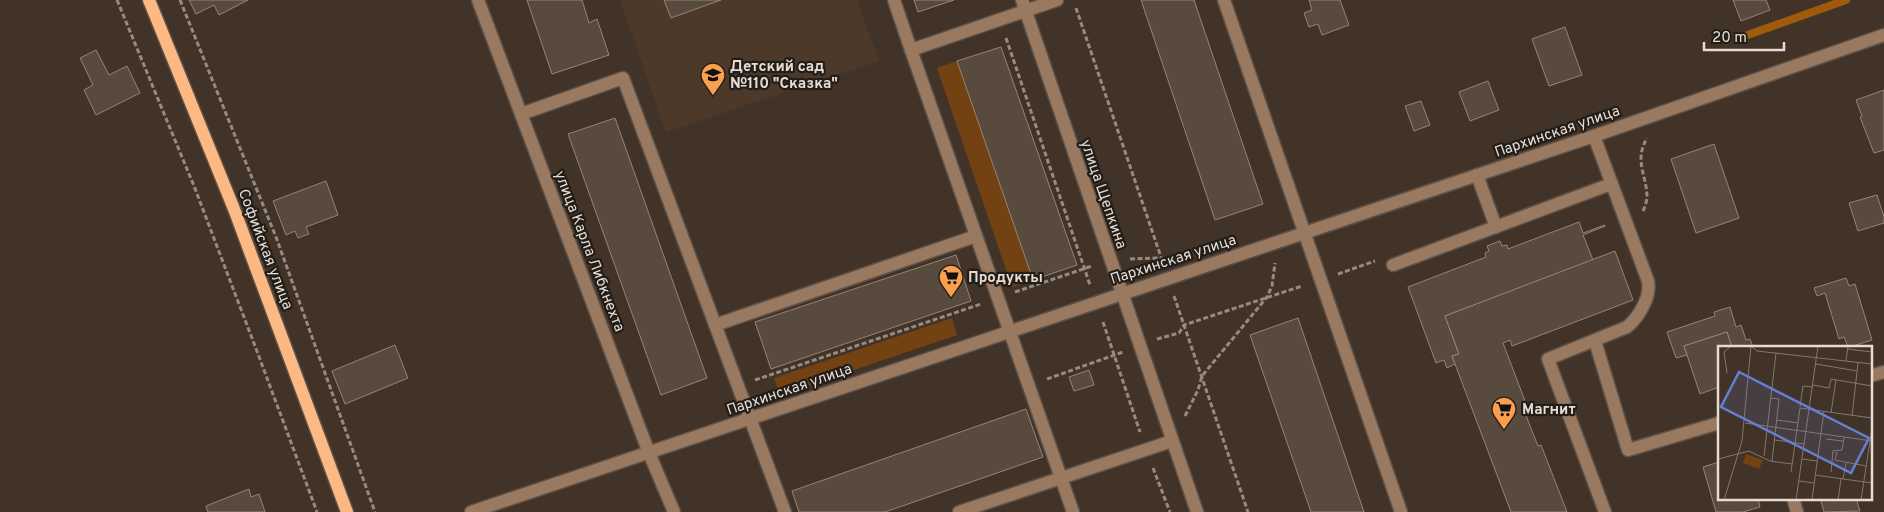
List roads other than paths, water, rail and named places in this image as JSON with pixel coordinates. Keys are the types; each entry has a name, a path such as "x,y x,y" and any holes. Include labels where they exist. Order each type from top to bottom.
{"main road":[{"name":"Софийская улица","path":"149,0 234,209 347,512"}],"street":[{"name":"улица Карла Либкнехта","path":"478,0 649,453 674,512"},
{"path":"894,0 1008,332 1030,385 1073,512"},
{"path":"911,50 1000,20 1023,6 1057,0"},
{"path":"1224,0 1401,512"},
{"name":"улица Щепкина","path":"1023,6 1197,512"},
{"name":"Пархинская улица","path":"471,512 1594,136 1884,35"},
{"path":"521,114 622,78 785,512"},
{"path":"1594,136 1649,288 1647,296 1633,322 1627,327 1548,359 1605,512"},
{"path":"1477,175 1496,226"},
{"path":"1393,265 1611,184"},
{"path":"715,325 976,236"},
{"path":"1596,341 1628,450 1718,423"},
{"path":"959,512 1172,441"}],"waterway":[{"path":"1739,38 1846,0"}],"place":[{"name":"Детский сад №110 \"Сказка\"","path":"713,96"},
{"name":"Продукты","path":"951,298"},
{"name":"Магнит","path":"1504,430"}]}
